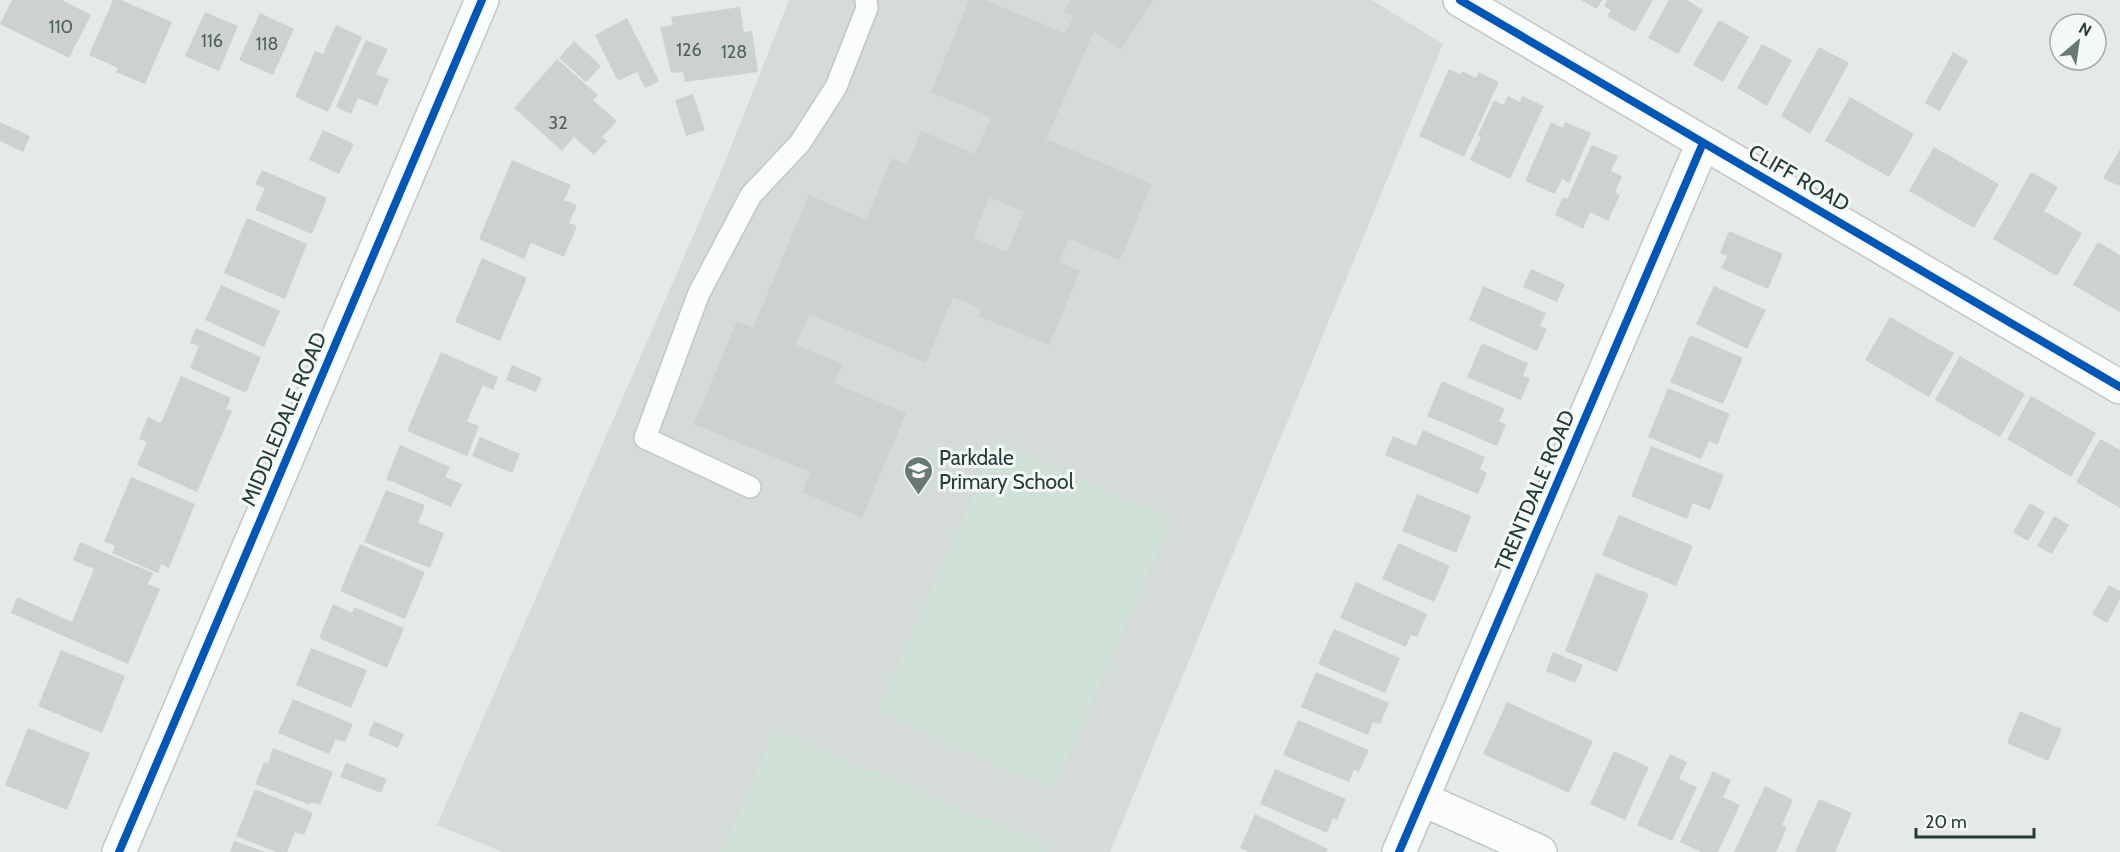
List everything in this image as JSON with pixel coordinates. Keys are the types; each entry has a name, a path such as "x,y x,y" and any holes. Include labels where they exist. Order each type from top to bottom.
{"street":[{"name":"MIDDLEDALE ROAD","path":"119,852 482,0"},
{"name":"CLIFF ROAD","path":"1460,0 2120,387"},
{"name":"TRENTDALE ROAD","path":"1399,852 1703,143"},
{"path":"1422,799 1540,852"}],"lane":[{"path":"750,487 645,438 699,293 751,195 800,143 836,87 867,8 866,0"}],"shaded area":[{"name":"Parkdale Primary School","path":"789,0 1372,0 1443,44 1110,852 502,852 437,825 723,167"}],"green space":[{"path":"997,442 1172,519 1053,790 877,712"},
{"path":"775,729 1050,847 1048,852 722,852"}],"building":[{"path":"12,0 62,0 91,15 69,58 0,24"},
{"path":"113,0 121,0 172,22 145,84 116,72 118,68 89,55"},
{"path":"969,0 985,0 1064,33 1074,17 1064,11 1071,0 1154,0 1121,49 1094,31 1046,139 1152,184 1120,260 1069,239 1059,262 1080,271 1049,345 979,316 982,309 953,297 926,363 809,314 796,345 843,364 834,383 906,413 862,518 802,492 810,472 694,424 737,321 753,328 809,195 866,220 892,158 907,165 921,131 975,154 991,117 931,92","holes":["989,197 1024,212 1007,252 973,238"]},
{"path":"1581,0 1602,0 1597,9"},
{"path":"1607,0 1653,0 1635,32 1607,16 1611,10 1604,6"},
{"path":"1669,0 1687,0 1703,10 1678,54 1648,38"},
{"path":"740,7 744,32 752,31 758,72 685,82 683,72 671,73 660,27 673,25 671,17"},
{"path":"205,12 238,26 219,71 185,56"},
{"path":"260,13 294,29 273,75 239,60"},
{"path":"627,18 659,81 645,88 637,72 618,81 595,35"},
{"path":"1719,20 1749,37 1723,82 1693,65"},
{"path":"336,25 362,37 328,112 295,97 315,51 323,54"},
{"path":"366,40 388,49 376,74 389,79 377,106 358,98 351,114 336,107"},
{"path":"574,41 601,66 586,82 559,58"},
{"path":"1762,44 1792,60 1767,106 1737,88"},
{"path":"1819,47 1849,63 1810,134 1781,116"},
{"path":"1953,52 1968,61 1940,111 1925,103"},
{"path":"557,59 598,95 593,100 617,121 602,137 607,141 594,155 574,137 562,151 514,108"},
{"path":"1449,69 1460,74 1462,71 1476,78 1479,72 1499,82 1464,157 1419,136"},
{"path":"693,94 705,130 686,136 675,100"},
{"path":"1508,96 1520,102 1522,96 1544,106 1510,179 1470,160 1481,137 1478,135 1494,100 1503,105"},
{"path":"1850,97 1914,134 1889,177 1825,141"},
{"path":"0,122 30,136 23,152 0,141"},
{"path":"1551,122 1563,128 1565,122 1591,133 1569,183 1562,179 1555,194 1525,181"},
{"path":"323,130 354,144 339,174 309,160"},
{"path":"1592,145 1618,156 1611,171 1622,176 1615,192 1620,195 1608,221 1590,212 1583,229 1555,215 1563,197 1567,199"},
{"path":"1934,147 1999,184 1974,228 1909,191"},
{"path":"2120,149 2120,184 2119,186 2103,178"},
{"path":"512,160 571,185 564,200 577,205 569,223 577,226 564,257 531,243 524,259 479,239"},
{"path":"262,170 327,198 312,234 255,210 265,188 255,184"},
{"path":"2031,172 2058,187 2044,211 2082,233 2057,276 1993,239"},
{"path":"247,218 307,244 285,299 224,273"},
{"path":"1729,231 1783,254 1768,289 1721,268 1727,256 1720,253"},
{"path":"2098,242 2120,255 2120,312 2073,285"},
{"path":"482,258 527,278 500,341 455,322"},
{"path":"1531,269 1565,284 1557,302 1523,287"},
{"path":"221,285 280,311 264,347 205,320"},
{"path":"1483,286 1546,313 1540,326 1547,329 1537,351 1469,320"},
{"path":"1714,286 1766,310 1747,349 1696,324"},
{"path":"1890,317 1954,353 1929,397 1865,360"},
{"path":"196,328 261,357 246,393 190,368 199,346 190,343"},
{"path":"1690,335 1743,358 1723,404 1670,382"},
{"path":"1482,343 1528,363 1523,376 1530,378 1521,400 1467,377"},
{"path":"441,352 498,377 493,390 483,385 467,421 479,426 467,456 407,431"},
{"path":"1960,356 2025,394 2000,437 1935,400"},
{"path":"512,365 542,378 536,392 506,380"},
{"path":"181,376 231,398 226,409 232,411 197,492 137,465 147,442 139,439 148,417 161,423"},
{"path":"1442,381 1505,409 1499,421 1506,424 1497,446 1427,416"},
{"path":"1668,388 1730,414 1717,445 1709,441 1701,459 1648,437"},
{"path":"2031,396 2096,433 2071,477 2007,439"},
{"path":"1423,430 1485,457 1480,469 1487,473 1478,494 1385,455 1393,436 1416,446"},
{"path":"480,437 520,454 512,473 472,456"},
{"path":"2100,439 2120,450 2120,508 2076,482"},
{"path":"400,445 450,467 445,477 462,484 451,507 386,479"},
{"path":"1651,446 1724,475 1710,510 1693,503 1687,519 1631,496"},
{"path":"131,477 195,504 169,568 161,564 158,573 112,553 115,546 104,541"},
{"path":"386,490 425,505 418,523 444,533 430,568 364,542"},
{"path":"1417,494 1471,516 1456,553 1402,531"},
{"path":"2030,503 2045,512 2028,541 2013,532"},
{"path":"1619,515 1693,546 1676,586 1602,555"},
{"path":"2054,516 2069,525 2052,554 2037,546"},
{"path":"80,542 153,573 148,584 160,589 128,664 11,613 17,597 72,622 94,569 73,560"},
{"path":"1398,543 1450,566 1434,602 1382,579"},
{"path":"360,544 425,572 405,619 340,591"},
{"path":"1596,573 1649,594 1617,672 1565,651"},
{"path":"1356,582 1427,614 1417,637 1411,635 1406,647 1340,618"},
{"path":"2109,585 2120,591 2120,599 2107,623 2092,614"},
{"path":"333,604 352,613 354,607 404,628 387,668 319,638"},
{"path":"1334,629 1400,658 1385,693 1318,664"},
{"path":"311,648 367,670 351,708 296,685"},
{"path":"61,650 125,676 102,733 38,706"},
{"path":"1553,652 1583,665 1575,683 1546,671"},
{"path":"1316,672 1389,703 1380,724 1373,722 1368,735 1301,707"},
{"path":"293,699 353,724 345,742 336,739 329,754 278,733"},
{"path":"1507,702 1593,741 1569,793 1483,754"},
{"path":"2020,711 2062,729 2048,761 2007,743"},
{"path":"1298,720 1369,750 1359,772 1354,770 1349,782 1283,755"},
{"path":"374,721 404,734 398,748 368,735"},
{"path":"28,728 90,753 67,810 5,785"},
{"path":"273,748 333,772 320,805 311,802 310,805 255,784 264,762 268,763"},
{"path":"1614,751 1649,767 1625,820 1590,804"},
{"path":"1670,754 1687,762 1679,779 1697,787 1672,841 1637,825"},
{"path":"346,763 387,779 381,793 340,777"},
{"path":"1275,769 1346,799 1337,820 1333,818 1327,833 1260,804"},
{"path":"1713,771 1731,780 1723,797 1740,805 1718,852 1701,852 1680,842"},
{"path":"1765,786 1793,800 1782,825 1787,827 1776,852 1734,852"},
{"path":"255,789 313,813 304,835 295,832 287,852 276,852 236,836"},
{"path":"1819,799 1852,813 1835,852 1795,852"},
{"path":"1255,814 1328,849 1326,852 1248,852 1240,848"},
{"path":"234,841 265,852 230,852"}],"cycle path":[{"path":"119,852 482,0"},
{"path":"1460,0 2120,387"},
{"path":"1399,852 1703,143"}],"place":[{"name":"Parkdale Primary School","path":"918,496"}]}
